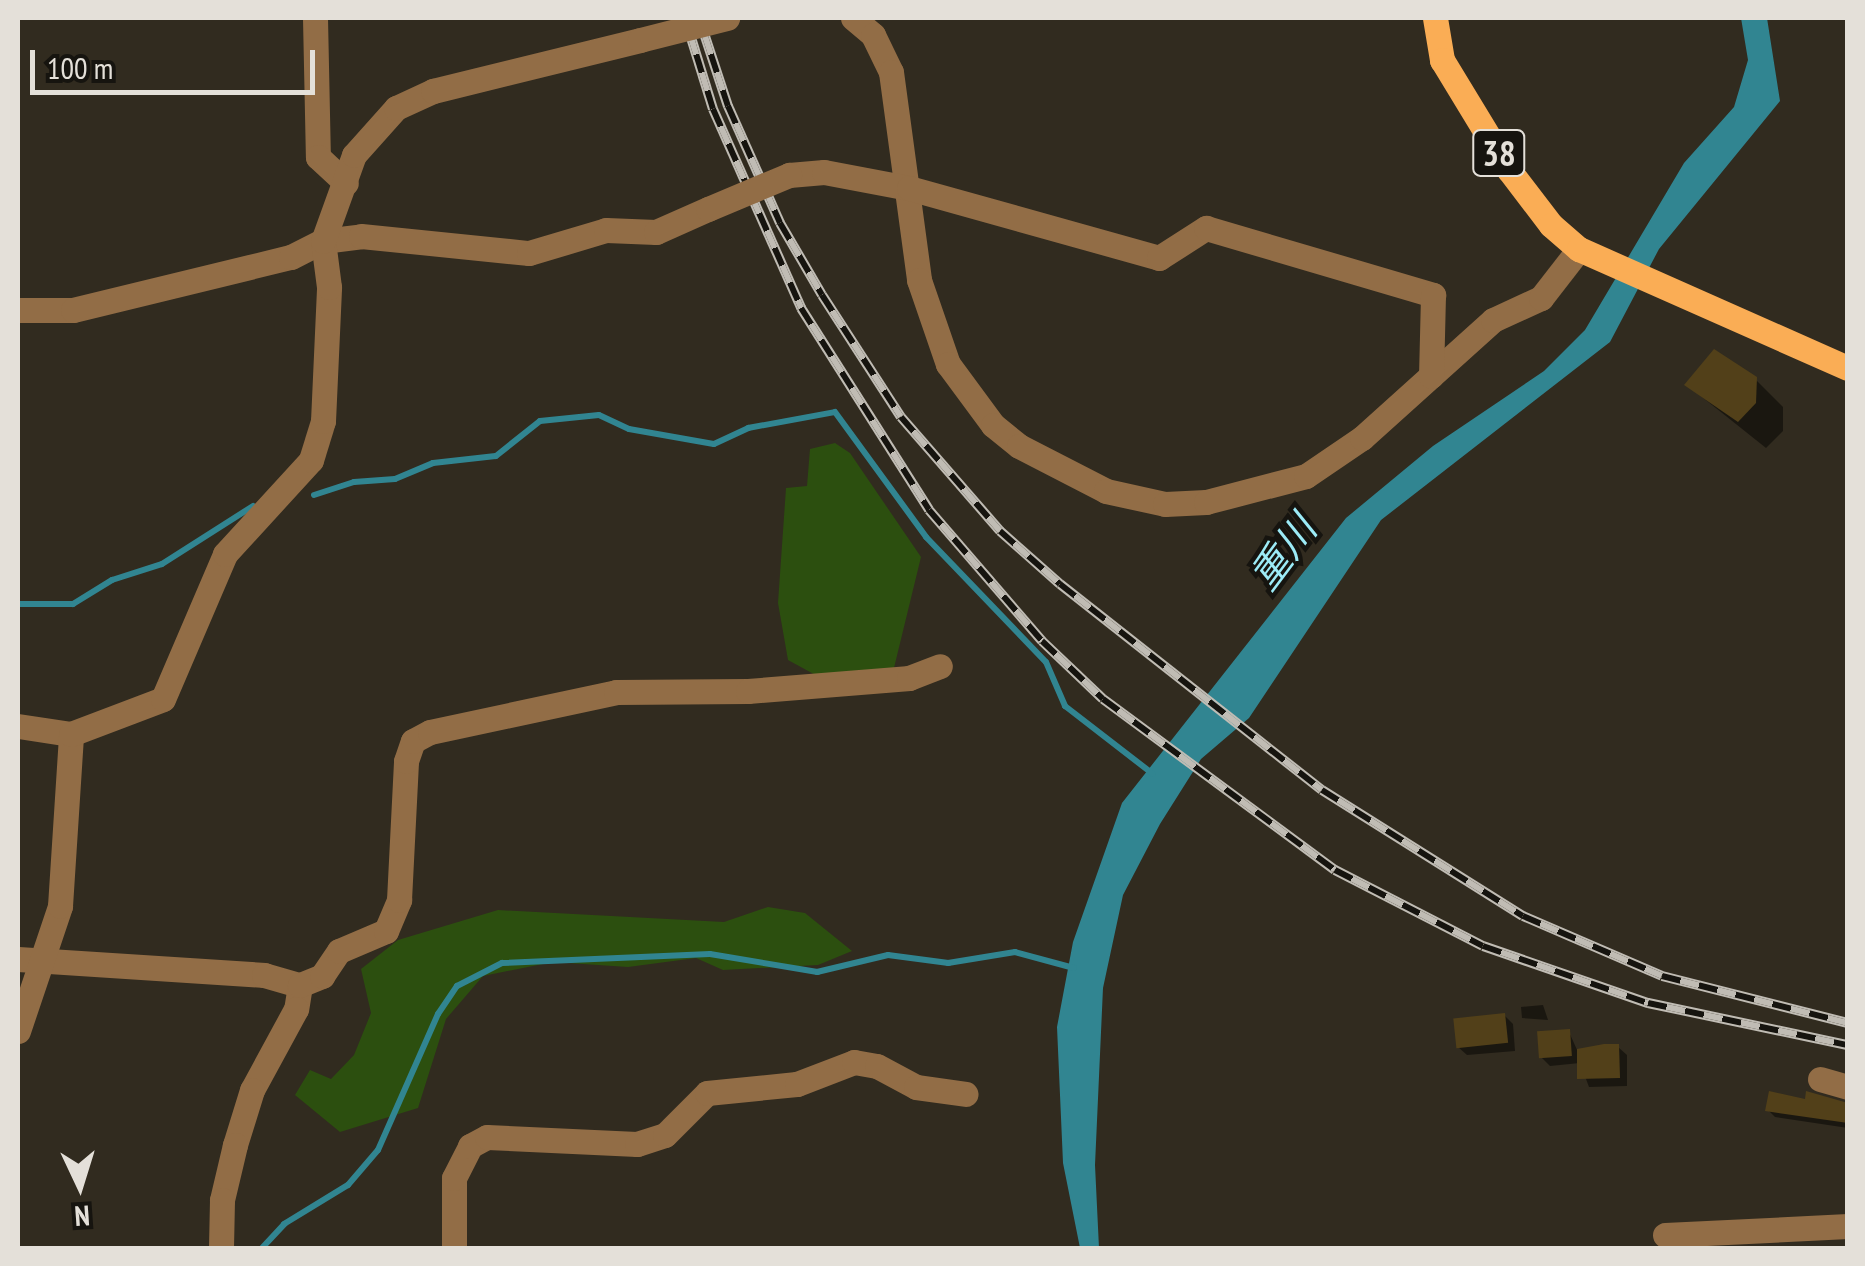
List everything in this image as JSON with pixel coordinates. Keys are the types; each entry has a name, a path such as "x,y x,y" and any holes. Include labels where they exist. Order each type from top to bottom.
{"main road":[{"name":"38","path":"1435,18 1442,60 1500,154 1551,224 1579,249 1848,368"}],"street":[{"path":"315,18 318,157 346,184"},
{"path":"18,726 71,734 163,698 225,554 311,460 323,421 329,287 323,241 354,155 396,108 433,91 727,18"},
{"path":"852,18 873,35 891,72 919,280 948,364 993,425 1077,481 1164,504 1276,488 1332,460 1494,320 1541,298 1579,249"},
{"path":"18,310 73,310 290,257 323,241 360,236 529,253 606,230 656,232 789,175 824,172 909,188 1159,258 1206,228 1432,295 1432,376"},
{"path":"30,962 264,975 300,985 322,976 339,950 386,931 399,900 406,760 412,741 430,732 616,692 748,692 909,678 940,666"},
{"path":"18,1031 30,962 60,906 71,734"},
{"path":"227,1241 224,1182 252,1090 296,1009 300,985"},
{"path":"454,1248 454,1178 470,1146 486,1137 636,1144 665,1134 707,1093 797,1084 854,1062 877,1066 916,1088 966,1094"},
{"path":"1820,1080 1848,1086"},
{"path":"1665,1234 1848,1226"}],"green space":[{"path":"835,443 850,453 921,557 893,672 821,678 788,660 778,603 786,488 807,486 810,449"},
{"path":"768,907 805,913 852,951 818,965 723,970 696,958 628,967 553,962 483,976 446,1019 418,1108 340,1132 295,1095 310,1070 331,1079 354,1055 371,1013 361,969 398,940 498,910 724,922"}],"water":[{"path":"1741,18 1767,18 1780,101 1659,249 1610,342 1381,520 1249,718 1201,759 1160,824 1123,895 1103,988 1095,1165 1099,1248 1080,1248 1063,1163 1057,1027 1073,942 1122,803 1346,518 1433,446 1544,371 1585,330 1684,163 1734,107 1748,60"}],"building":[{"path":"1714,349 1757,377 1756,403 1738,422 1684,385"},
{"path":"1505,1013 1508,1043 1456,1048 1453,1018"},
{"path":"1570,1029 1572,1056 1539,1058 1537,1031"},
{"path":"1619,1044 1620,1078 1577,1079 1577,1049"},
{"path":"1769,1091 1805,1099 1806,1091 1848,1103 1848,1123 1765,1111"}],"waterway":[{"path":"314,495 354,482 395,479 433,463 496,456 540,421 599,415 629,429 714,444 748,428 835,412 926,537 1046,662 1065,706 1153,774"},
{"path":"18,604 73,604 112,580 162,564 253,506"},
{"path":"262,1248 284,1224 348,1185 378,1150 438,1014 457,986 502,963 710,954 817,972 888,955 948,963 1015,952 1074,968"}],"railway":[{"path":"685,18 713,109 801,308 929,510 1042,641 1103,699 1335,870 1483,946 1648,1003 1848,1045"},
{"path":"699,18 728,106 780,223 822,295 901,417 1000,531 1060,584 1322,790 1523,916 1662,976 1848,1023"}],"water label":[{"name":"重川","path":"1282,552"}]}
